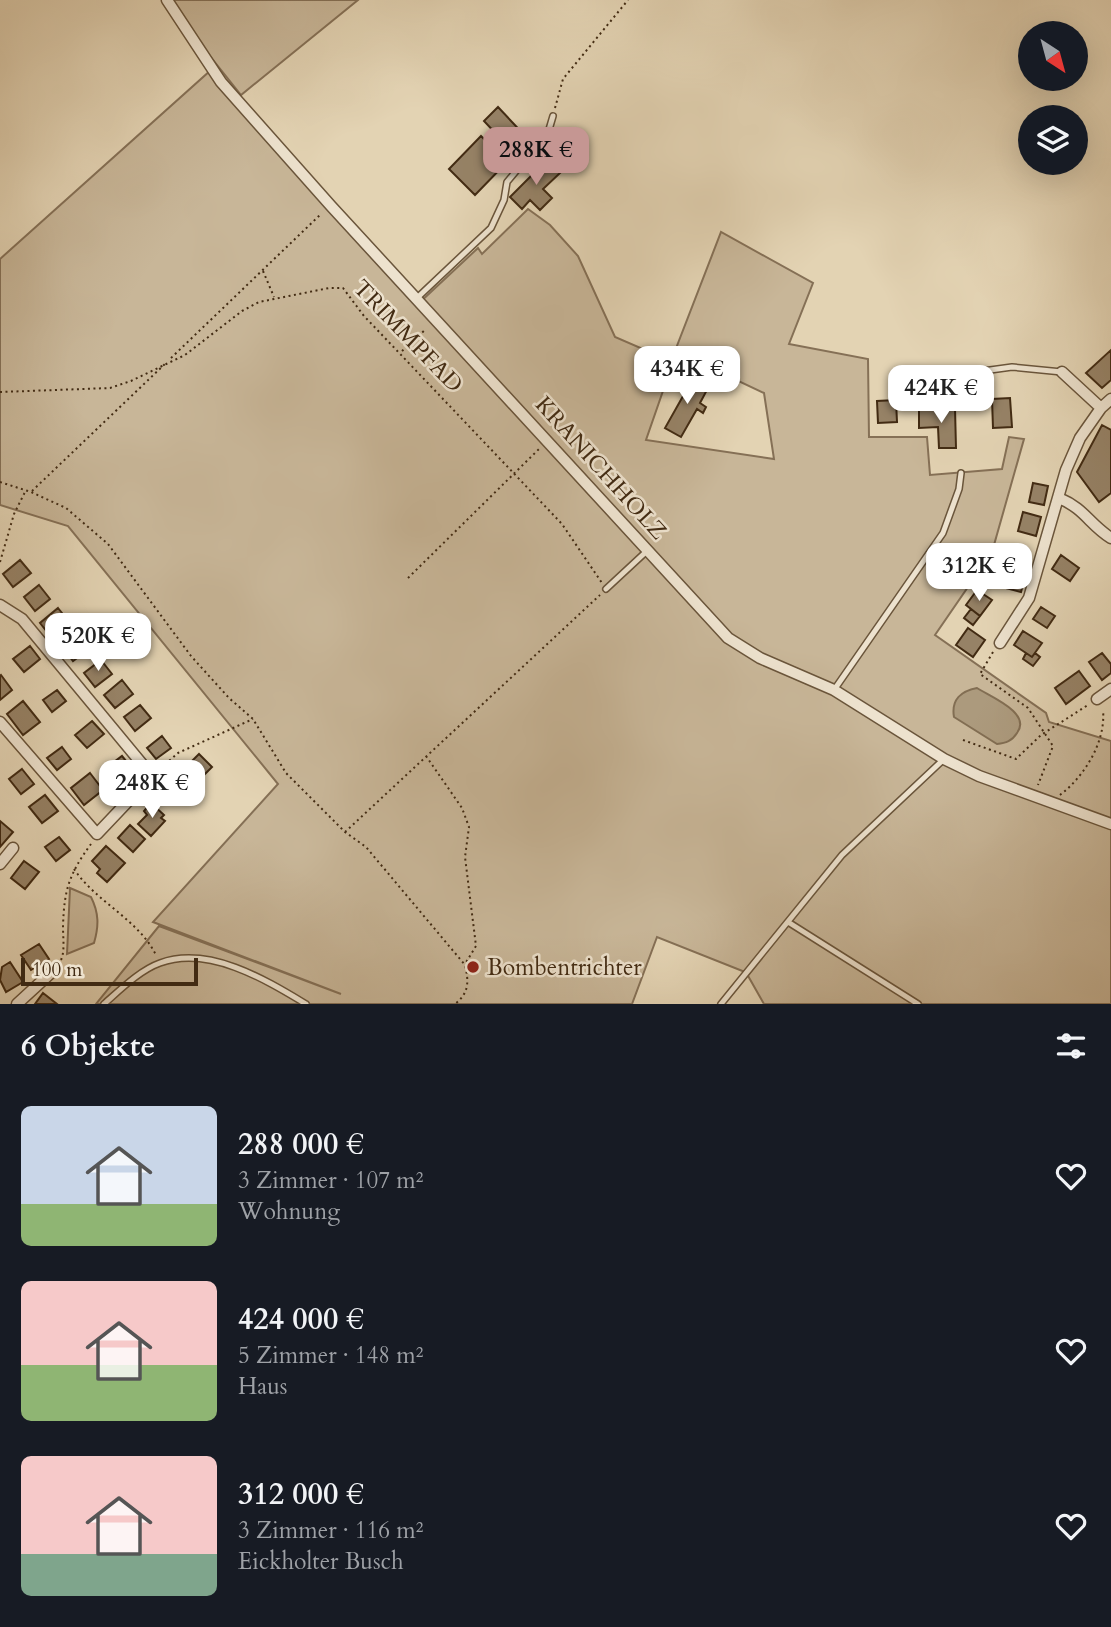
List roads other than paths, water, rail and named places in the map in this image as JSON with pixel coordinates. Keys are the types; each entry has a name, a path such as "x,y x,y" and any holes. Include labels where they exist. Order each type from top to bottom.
{"street":[{"name":"KRANICHHOLZ","path":"167,0 221,82 728,638 760,658 834,690 944,759 979,776 1111,824"},
{"path":"1062,372 1101,408"},
{"path":"999,643 1029,598 1066,470 1080,438 1101,408 1111,399"},
{"path":"1059,498 1076,505 1099,530 1111,538"},
{"path":"0,605 22,619 152,776 97,834 0,722"},
{"path":"1097,699 1111,689"},
{"path":"0,864 13,848"},
{"path":"17,1004 54,970"}],"lane":[{"path":"417,298 491,228 504,200 507,182 548,133 553,116"},
{"path":"983,371 1012,367 1062,372"},
{"path":"834,690 943,533 959,489 961,473"},
{"path":"606,589 648,550"},
{"path":"721,1004 842,855 944,759"},
{"path":"788,922 918,1004"},
{"path":"104,1004 159,963 187,957 215,962 252,975 306,1004"}],"place":[{"name":"Bombentrichter","path":"473,967"}]}
